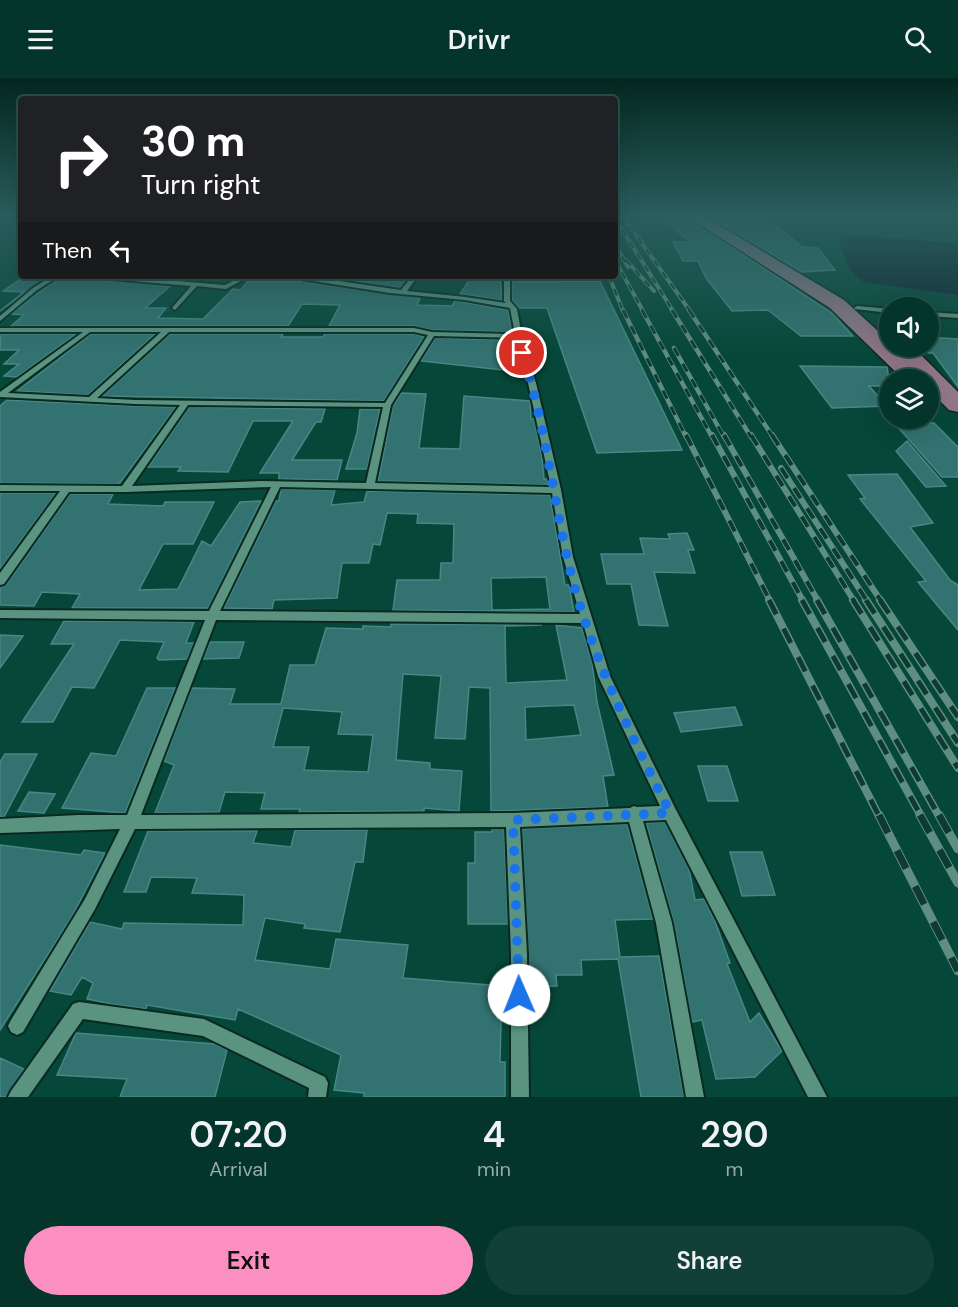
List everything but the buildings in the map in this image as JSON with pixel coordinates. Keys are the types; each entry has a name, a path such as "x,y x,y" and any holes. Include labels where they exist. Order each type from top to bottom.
{"main road":[{"path":"770,263 837,304 906,369"},
{"path":"784,263 857,308 879,328"},
{"path":"911,357 958,405"},
{"path":"939,402 958,422"}],"street":[{"path":"0,319 35,289 51,279"},
{"path":"148,279 194,286 226,286 241,279"},
{"path":"318,279 403,292 488,301 510,306"},
{"path":"403,292 414,279"},
{"path":"507,279 507,301 514,309 518,336 556,490 567,557 604,676 670,813 784,1037 818,1097"},
{"path":"175,308 194,286"},
{"path":"857,308 879,310"},
{"path":"939,315 958,316"},
{"path":"0,330 87,332 414,330 432,334 518,336"},
{"path":"90,400 167,330"},
{"path":"0,395 87,332"},
{"path":"370,486 387,405 432,334"},
{"path":"0,395 90,400 387,405"},
{"path":"125,489 186,402"},
{"path":"0,488 125,489 277,484 556,490"},
{"path":"17,1026 90,904 131,822 212,616 277,484"},
{"path":"0,581 67,488"},
{"path":"0,614 586,619"},
{"path":"634,813 664,923 695,1097"},
{"path":"0,826 131,822 513,820 670,813"},
{"path":"513,820 519,954 520,1097"},
{"path":"17,1097 79,1010 204,1028 319,1083 316,1097"}],"water":[{"path":"958,263 958,295 864,282 847,264"}],"railway":[{"path":"625,263 628,267"},
{"path":"628,263 654,291"},
{"path":"643,263 673,311"},
{"path":"656,263 690,311"},
{"path":"618,265 643,311"},
{"path":"610,279 623,311"},
{"path":"623,310 686,437"},
{"path":"642,310 712,437"},
{"path":"672,310 751,437"},
{"path":"689,310 773,437"},
{"path":"674,348 724,437"},
{"path":"686,435 770,601"},
{"path":"712,435 803,601"},
{"path":"724,435 818,601"},
{"path":"751,435 854,601"},
{"path":"772,435 881,601"},
{"path":"781,468 867,601"},
{"path":"769,600 879,816"},
{"path":"802,600 921,816"},
{"path":"817,600 939,816"},
{"path":"853,600 958,768"},
{"path":"866,600 958,743"},
{"path":"880,600 958,717"},
{"path":"879,815 958,971"},
{"path":"920,815 958,883"},
{"path":"939,815 958,849"}],"route":[{"path":"519,995 513,820 670,813 604,676 567,557 556,490 532,383 522,353"}]}
